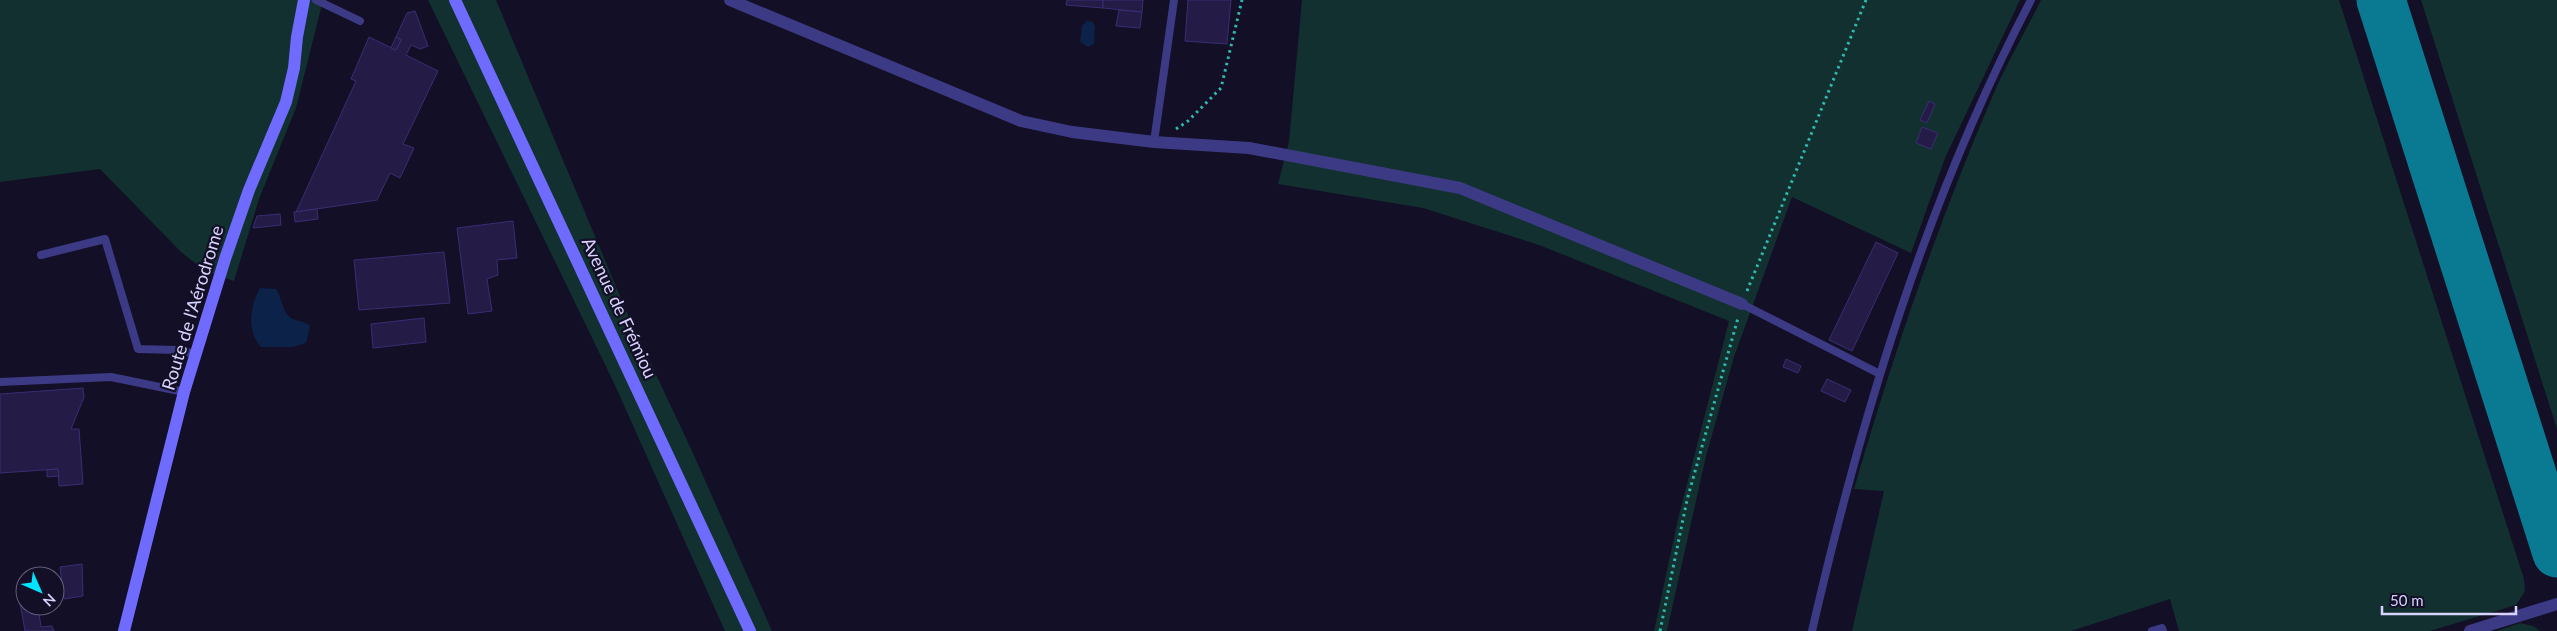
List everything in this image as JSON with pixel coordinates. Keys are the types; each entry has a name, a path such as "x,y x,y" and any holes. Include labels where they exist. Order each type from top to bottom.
{"main road":[{"name":"Route de l'Aérodrome","path":"124,631 184,392 225,258 249,190 286,102 294,68 297,37 304,0"},
{"name":"Avenue de Frémiou","path":"456,0 750,631"}],"street":[{"path":"730,0 1021,121 1072,132 1154,142 1249,148 1460,188 1742,304"},
{"path":"2470,631 2557,604"}],"lane":[{"path":"316,0 360,21"},
{"path":"1154,142 1174,0"},
{"path":"1812,631 1836,529 1880,374 1925,238 2005,49 2030,0"},
{"path":"41,255 105,238 138,349 177,350 196,354"},
{"path":"1742,304 1880,374"},
{"path":"0,382 111,377 184,392"},
{"path":"2152,631 2162,628 2163,631"}],"path":[{"path":"1154,142 1188,121 1221,88 1242,0"},
{"path":"1660,631 1687,500 1742,304 1866,0"}],"green space":[{"path":"0,0 323,0 296,108 259,199 234,281 207,272 181,252 100,169 0,182"},
{"path":"428,0 496,0 628,315 692,451 772,631 725,631 614,383"},
{"path":"1302,0 2020,0 1945,158 1911,253 1792,197 1734,357 1706,456 1667,631 1654,631 1678,519 1729,321 1539,245 1423,208 1278,184 1289,142"},
{"path":"2041,0 2339,0 2524,579 2525,591 2516,605 2430,631 2179,631 2170,599 2071,631 1852,631 1884,491 1854,489 1901,339 1935,241 1998,83"},
{"path":"2421,0 2557,0 2557,429"},
{"path":"2520,623 2533,626 2540,631 2497,631"}],"water":[{"path":"1087,21 1093,22 1095,27 1094,44 1088,47 1080,42 1082,26"},
{"path":"260,288 276,289 288,315 310,326 306,343 293,347 261,347 256,341 251,326 252,310"}],"building":[{"path":"1067,0 1103,0 1103,8 1066,5"},
{"path":"1103,0 1143,0 1142,12 1103,8"},
{"path":"1188,0 1231,0 1227,44 1185,41"},
{"path":"1119,10 1142,12 1140,28 1116,26"},
{"path":"415,11 428,46 420,49 411,45 406,55 438,71 403,144 414,148 400,178 390,173 377,200 296,212 356,81 351,79 369,37 396,50 401,40 396,37 407,13"},
{"path":"396,37 401,40 396,50 391,48"},
{"path":"1929,101 1935,104 1927,123 1920,120"},
{"path":"1922,127 1938,133 1931,149 1916,143"},
{"path":"317,209 318,219 295,222 294,212"},
{"path":"280,214 281,225 253,228 257,216"},
{"path":"513,221 517,258 497,260 498,275 487,279 492,311 468,314 457,228"},
{"path":"1876,242 1898,253 1852,351 1829,340"},
{"path":"444,252 450,303 359,310 354,260"},
{"path":"424,318 426,342 373,348 371,324"},
{"path":"1786,359 1801,366 1798,373 1783,367"},
{"path":"1827,379 1851,390 1845,402 1821,391"},
{"path":"83,388 84,397 71,429 79,429 83,484 59,486 58,469 0,473 0,394"},
{"path":"58,469 59,476 47,477 47,470"},
{"path":"82,564 83,596 65,599 65,566"},
{"path":"22,616 39,616 41,627 52,626 54,631 25,631"}],"taxiway":[{"path":"2381,0 2557,553"}]}
